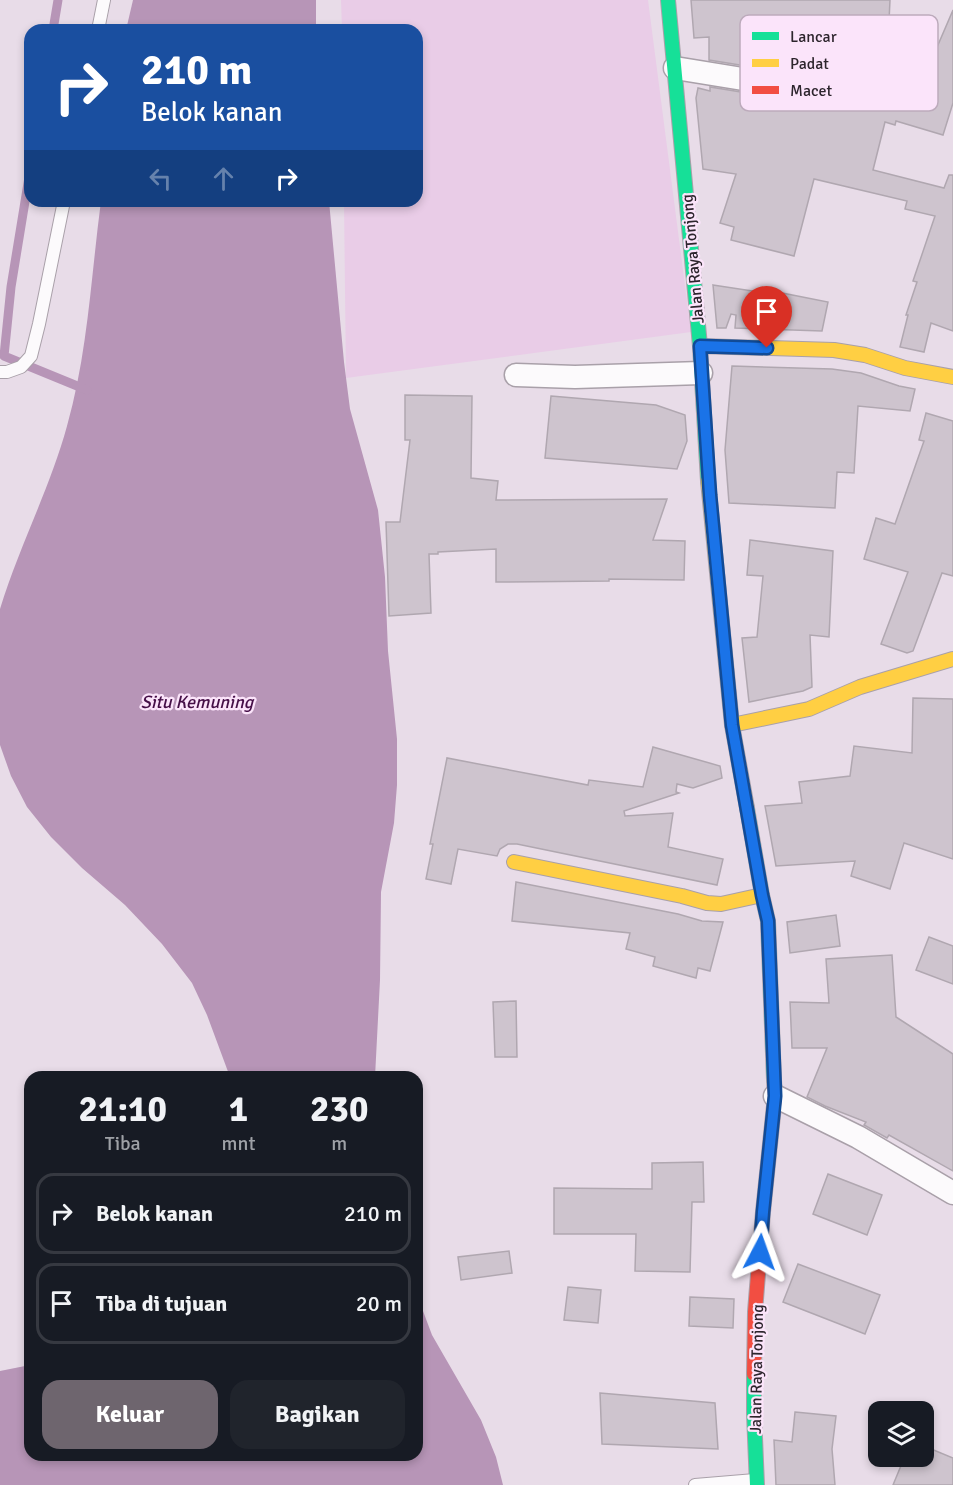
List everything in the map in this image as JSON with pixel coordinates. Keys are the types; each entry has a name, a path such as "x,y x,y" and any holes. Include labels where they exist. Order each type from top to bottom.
{"main road":[{"name":"Jalan Raya Tonjong","path":"668,0 732,725 768,921 775,1096 755,1312 754,1414 757,1483"},
{"path":"700,346 834,350 865,355 905,368 953,377"},
{"path":"732,725 810,709 860,687 953,659"},
{"path":"514,862 707,903 721,904 762,895"}],"street":[{"path":"675,68 740,79"},
{"path":"516,375 574,377 701,374"},
{"path":"775,1096 858,1137 953,1193"}],"lane":[{"path":"99,24 104,0"},
{"path":"0,372 21,367 31,356 63,207"},
{"path":"695,1485 757,1483"}],"shaded area":[{"path":"341,0 648,0 691,332 346,378 344,207 423,207 423,24 342,24"}],"water":[{"path":"133,0 316,0 316,24 127,24"},
{"name":"Situ Kemuning","path":"100,207 330,207 350,409 378,510 397,739 394,823 381,892 375,1071 228,1071 207,1015 192,983 162,944 125,905 82,868 51,837 27,807 11,776 0,745 0,609 60,449 74,398 84,342"},
{"path":"423,1311 432,1335 481,1420 496,1457 503,1485 0,1485 0,1371 24,1366 24,1461 423,1461"}],"building":[{"path":"691,0 890,0 889,15 740,15 740,65 709,60 709,37 694,38"},
{"path":"953,10 953,103 943,135 896,121 895,125 885,122 873,170 944,188 949,175 953,175 953,331 931,323 924,352 900,347 908,315 906,315 917,282 913,281 935,216 905,209 907,201 814,179 794,256 731,240 734,227 720,223 736,174 703,169 696,98 698,88 710,91 710,87 740,92 740,111 938,111 938,45"},
{"path":"713,285 772,294 772,291 828,302 822,331 735,328 736,315 731,314 726,328 717,328"},
{"path":"732,366 832,369 861,373 915,389 910,411 858,406 854,473 837,472 835,508 729,503 725,450"},
{"path":"405,395 472,396 471,478 498,481 496,500 667,499 653,540 685,541 684,580 496,582 496,549 438,552 438,554 429,554 431,613 389,616 386,522 400,522 410,440 405,440"},
{"path":"551,396 656,405 685,415 687,441 677,469 545,458"},
{"path":"926,413 953,421 953,576 942,573 913,651 907,653 881,644 908,572 864,559 876,518 895,524 924,441 919,440"},
{"path":"750,540 833,551 829,637 810,635 812,687 803,691 749,702 742,638 757,637 763,576 747,575"},
{"path":"913,698 953,699 953,859 904,843 890,889 851,876 855,861 776,866 765,806 802,803 799,782 850,776 854,746 912,753"},
{"path":"653,747 720,766 722,778 693,788 677,784 676,792 679,793 624,811 625,816 673,813 668,847 723,859 717,885 517,844 508,844 500,849 497,856 458,849 451,884 426,879 433,844 430,844 447,758 588,785 589,780 643,787"},
{"path":"516,882 678,914 702,921 723,922 710,971 698,968 696,978 653,966 655,957 626,949 630,933 512,921"},
{"path":"836,915 840,946 790,953 787,922"},
{"path":"929,937 953,946 953,984 916,970"},
{"path":"892,955 896,1017 953,1054 953,1171 889,1135 887,1138 864,1125 866,1122 807,1097 827,1048 792,1048 790,1002 829,1003 826,959"},
{"path":"516,1001 517,1057 495,1057 493,1002"},
{"path":"703,1162 704,1202 692,1202 690,1272 635,1271 636,1234 554,1234 554,1188 652,1189 652,1163"},
{"path":"828,1174 882,1195 867,1235 813,1214"},
{"path":"509,1251 512,1273 461,1280 458,1257"},
{"path":"798,1264 880,1295 865,1334 783,1302"},
{"path":"568,1287 601,1290 598,1323 564,1320"},
{"path":"690,1297 734,1299 733,1328 689,1326"},
{"path":"600,1393 715,1403 718,1449 602,1444"},
{"path":"795,1412 836,1416 832,1449 835,1485 776,1485 774,1440 792,1442"},
{"path":"934,1450 953,1458 953,1485 893,1485 900,1467 934,1467"}],"waterway":[{"path":"54,24 58,0"},
{"path":"24,207 11,287 4,356 87,390"}],"traffic: fast":[{"path":"668,0 700,346 708,481"},
{"path":"747,808 768,921 774,1080"},
{"path":"754,1374 757,1485"}],"traffic: slow":[{"path":"700,346 834,350 865,355 905,368 953,377"},
{"path":"708,481 732,725 747,808"},
{"path":"732,725 809,709 860,687 953,659"},
{"path":"514,862 707,903 721,904 762,895"}],"traffic: jam":[{"path":"754,1374 755,1312 775,1096 774,1080"}],"route":[{"path":"760,1252 775,1096 768,921 732,725 710,495 700,346 767,348"}]}
